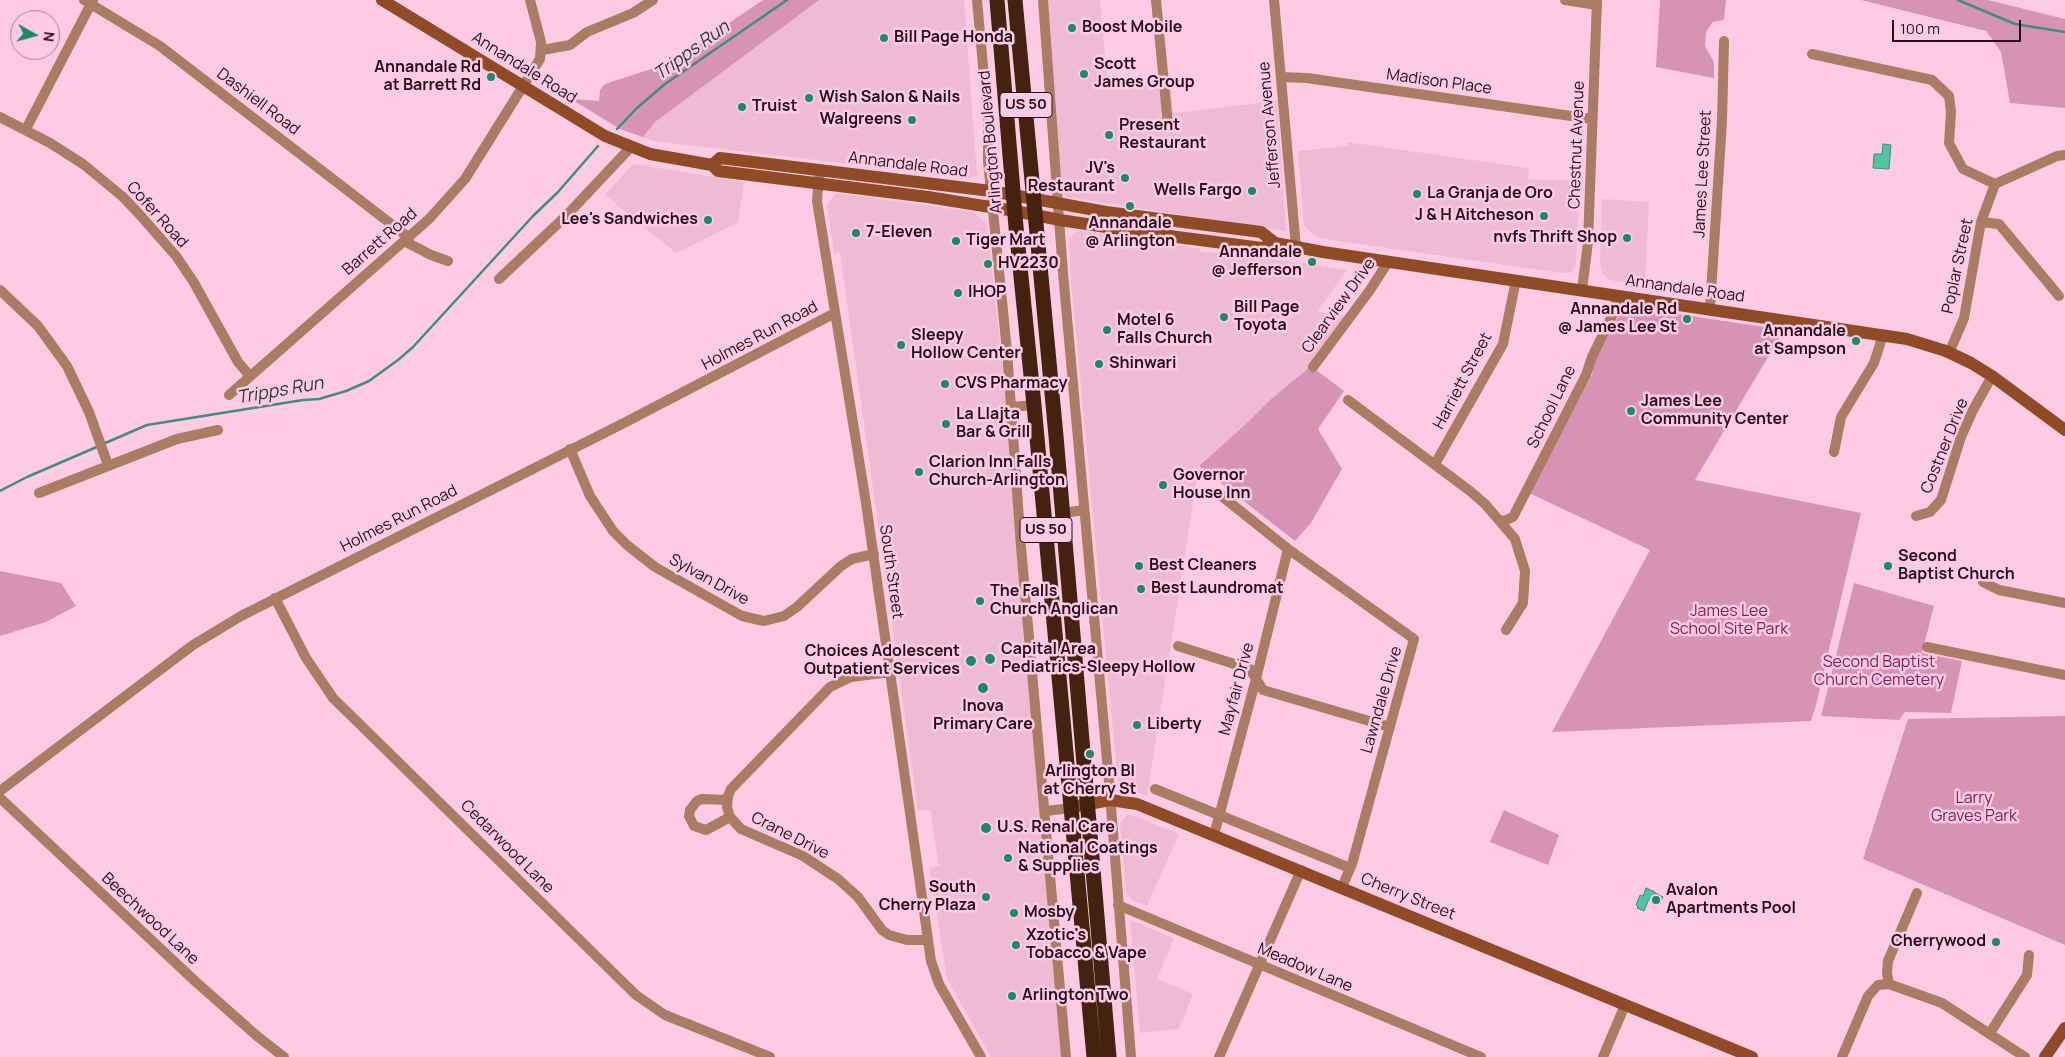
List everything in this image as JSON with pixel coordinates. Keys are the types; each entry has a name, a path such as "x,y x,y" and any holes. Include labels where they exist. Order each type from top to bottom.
{"highway":[{"name":"Arlington Boulevard","path":"997,0 1094,1057"},
{"name":"US 50","path":"1015,0 1063,513 1086,804 1109,1057"}],"main road":[{"name":"Annandale Road","path":"382,0 605,136 630,148 670,158 712,165 720,158 1015,210 1060,220 1262,248 1275,243"},
{"name":"Annandale Road","path":"820,176 990,191 1106,212 1261,232 1275,243 1388,262 1710,308 1907,339 1949,353 1992,376 2065,430"},
{"name":"Cherry Street","path":"1071,808 1110,800 1137,804 1752,1057"},
{"path":"2045,1057 2065,1028"}],"street":[{"path":"530,0 542,50 570,45 586,32 633,14 653,0"},
{"path":"977,0 988,121 990,191 1011,407 1066,1057"},
{"path":"1043,0 1131,1057"},
{"path":"1156,0 1168,125"},
{"name":"Jefferson Avenue","path":"1274,0 1296,247"},
{"path":"1565,0 1597,2"},
{"path":"26,129 90,1"},
{"name":"Dashiell Road","path":"90,1 160,46 406,239 431,255 448,261"},
{"name":"Chestnut Avenue","path":"1582,290 1588,242 1597,2"},
{"name":"James Lee Street","path":"1710,308 1722,121 1724,41"},
{"name":"Barrett Road","path":"229,395 429,220 464,179 490,142 522,86 538,65 542,50"},
{"path":"1812,54 1932,80 1949,96 1951,112 1949,143 1963,169 1995,184 2057,156 2065,156"},
{"name":"Madison Place","path":"1281,77 1307,78 1592,119"},
{"name":"Cofer Road","path":"0,117 26,129 83,164 117,192 140,215 176,256 193,281 238,362 250,376"},
{"path":"499,279 566,216 630,148"},
{"name":"South Street","path":"820,176 817,202 874,554 928,940 934,972 981,1057"},
{"name":"Poplar Street","path":"1949,353 1964,318 1981,222 1995,184"},
{"path":"1981,222 1999,224 2059,296"},
{"name":"Clearview Drive","path":"1313,367 1370,290 1388,262"},
{"name":"Harriett Street","path":"1435,464 1503,344 1509,323 1516,280"},
{"path":"0,290 38,326 54,346 80,389 106,462"},
{"name":"School Lane","path":"1499,520 1509,520 1512,517 1534,478 1586,375 1592,357 1615,310 1617,295"},
{"name":"Holmes Run Road","path":"0,791 193,646 241,616 835,314"},
{"path":"1834,452 1840,417 1874,363 1883,335"},
{"name":"Costner Drive","path":"1916,516 1930,512 1942,500 1961,437 1973,410 1992,376"},
{"path":"1348,400 1470,491 1515,539 1525,571 1523,603 1506,630"},
{"path":"1011,407 1034,404"},
{"path":"38,493 106,462 177,440 218,430"},
{"name":"Sylvan Drive","path":"570,449 590,496 614,531 627,545 655,567 748,618 764,621 784,616 797,607 841,566 852,559 874,554"},
{"name":"Lawndale Drive","path":"1219,494 1288,549 1414,639 1350,868 1342,887"},
{"path":"1063,513 1084,510"},
{"name":"Mayfair Drive","path":"1214,835 1256,679 1288,549"},
{"path":"1982,582 1999,590 2065,603"},
{"name":"Cedarwood Lane","path":"275,598 312,668 338,703 636,994 665,1015 770,1057"},
{"path":"1178,646 1250,669 1263,690 1390,727"},
{"path":"1927,647 2065,676"},
{"path":"730,817 706,830 694,826 689,816 690,810 697,801 702,799 727,800 731,789 830,687 851,677 890,672"},
{"name":"Cherry Street","path":"1155,789 1350,868"},
{"name":"Beechwood Lane","path":"0,798 196,982 257,1036 284,1057"},
{"name":"Crane Drive","path":"727,800 730,817 741,829 803,856 838,879 858,898 882,930 889,935 908,940 928,940"},
{"name":"Cherry Street","path":"1046,811 1071,808"},
{"path":"1219,1057 1301,870"},
{"path":"1889,984 1887,973 1888,961 1917,893"},
{"name":"Meadow Lane","path":"1118,905 1481,1057"},
{"path":"1990,1033 2027,975 2029,955"},
{"path":"1842,1057 1868,996 1878,985 1889,984 1942,1003 2026,1057"},
{"path":"1603,1057 1625,1005"}],"shaded area":[{"path":"763,0 964,0 977,175 970,178 653,141 620,129 571,99 620,103 613,81 670,63"},
{"path":"1048,0 1100,0 1108,88 1171,83 1173,113 1277,101 1286,231 1067,197 1062,189"},
{"path":"1347,142 1529,168 1528,179 1580,181 1576,264 1572,272 1561,273 1318,238 1304,226 1298,151 1347,146"},
{"path":"1883,144 1891,145 1889,169 1873,168 1874,154 1882,154"},
{"path":"633,164 744,182 738,222 676,253 605,195"},
{"path":"836,193 974,212 987,225 1001,352 1062,1057 991,1057 947,979 929,867 939,866 930,810 918,810 840,253 834,254 827,205"},
{"path":"1602,199 1649,202 1645,286 1610,280 1603,274 1600,264"},
{"path":"1083,231 1201,249 1200,251 1236,256 1238,254 1347,270 1317,312 1347,316 1311,366 1199,466 1147,796 1118,784 1071,279 1069,239 1076,232"},
{"path":"1127,815 1133,815 1179,834 1147,906 1130,899 1126,892 1120,824"},
{"name":"Avalon Apartments Pool","path":"1646,888 1655,892 1654,894 1656,893 1663,897 1659,905 1651,902 1652,900 1649,899 1644,911 1637,908 1636,905 1640,895 1643,896"},
{"path":"1130,920 1174,938 1157,979 1193,994 1179,1029 1140,1033"}],"green space":[{"path":"763,0 819,0 655,122 643,137 620,129 571,99 599,101 600,90 605,84 670,63"},
{"path":"1660,0 1726,0 1724,20 1713,22 1706,32 1705,46 1714,62 1714,78 1656,67"},
{"path":"1861,0 1988,0 2065,19 2065,108 2010,103 2001,52 1986,31"},
{"name":"James Lee School Site Park","path":"1631,307 1784,330 1695,480 1861,513 1811,721 1552,732 1650,550 1529,493 1592,375 1594,363 1621,311"},
{"path":"1311,366 1344,391 1318,429 1342,469 1311,523 1295,541 1199,466 1269,401"},
{"path":"0,571 61,583 76,606 46,622 0,636"},
{"name":"Second Baptist Church Cemetery","path":"1854,583 1934,606 1922,653 1962,661 1951,713 1905,712 1899,720 1821,716"},
{"name":"Larry Graves Park","path":"2065,716 2065,945 1863,859 1908,719"},
{"path":"1504,810 1559,835 1548,865 1490,842"}],"waterway":[{"name":"Tripps Run","path":"617,129 637,108 665,84 787,0"},
{"name":"Tripps Run","path":"1958,0 2015,24 2065,32"},
{"name":"Tripps Run","path":"103,444 147,425 319,399 346,391 369,381 413,347 533,216 558,192 598,146"},
{"name":"Tripps Run","path":"0,491 27,477 99,446"}],"place":[{"name":"Boost Mobile","path":"1072,28"},
{"name":"Bill Page Honda","path":"884,38"},
{"name":"Scott James Group","path":"1084,74"},
{"name":"Annandale Rd at Barrett Rd","path":"491,77"},
{"name":"Wish Salon & Nails","path":"809,98"},
{"name":"Truist","path":"742,107"},
{"name":"Walgreens","path":"912,120"},
{"name":"Present Restaurant","path":"1109,135"},
{"name":"JV's Restaurant","path":"1125,178"},
{"name":"Wells Fargo","path":"1252,191"},
{"name":"La Granja de Oro","path":"1417,194"},
{"name":"Annandale @ Arlington","path":"1130,206"},
{"name":"J & H Aitcheson","path":"1544,216"},
{"name":"Lee's Sandwiches","path":"708,220"},
{"name":"7-Eleven","path":"856,233"},
{"name":"nvfs Thrift Shop","path":"1627,238"},
{"name":"Tiger Mart","path":"956,241"},
{"name":"Annandale @ Jefferson","path":"1312,262"},
{"name":"HV2230","path":"988,264"},
{"name":"IHOP","path":"958,293"},
{"name":"Bill Page Toyota","path":"1224,317"},
{"name":"Annandale Rd @ James Lee St","path":"1687,319"},
{"name":"Motel 6 Falls Church","path":"1107,330"},
{"name":"Annandale at Sampson","path":"1856,341"},
{"name":"Sleepy Hollow Center","path":"901,345"},
{"name":"Shinwari","path":"1099,364"},
{"name":"CVS Pharmacy","path":"945,384"},
{"name":"James Lee Community Center","path":"1631,411"},
{"name":"La Llajta Bar & Grill","path":"946,424"},
{"name":"Clarion Inn Falls Church-Arlington","path":"919,472"},
{"name":"Governor House Inn","path":"1163,485"},
{"name":"Best Cleaners","path":"1139,566"},
{"name":"Second Baptist Church","path":"1888,566"},
{"name":"Best Laundromat","path":"1141,589"},
{"name":"The Falls Church Anglican","path":"980,601"},
{"name":"Capital Area Pediatrics-Sleepy Hollow","path":"990,659"},
{"name":"Choices Adolescent Outpatient Services","path":"971,661"},
{"name":"Inova Primary Care","path":"983,688"},
{"name":"Liberty","path":"1137,725"},
{"name":"Arlington Bl at Cherry St","path":"1090,754"},
{"name":"U.S. Renal Care","path":"986,828"},
{"name":"National Coatings & Supplies","path":"1008,858"},
{"name":"South Cherry Plaza","path":"986,897"},
{"name":"Avalon Apartments Pool","path":"1656,900"},
{"name":"Mosby","path":"1014,913"},
{"name":"Cherrywood","path":"1996,942"},
{"name":"Xzotic's Tobacco & Vape","path":"1016,945"},
{"name":"Arlington Two","path":"1012,996"}]}
